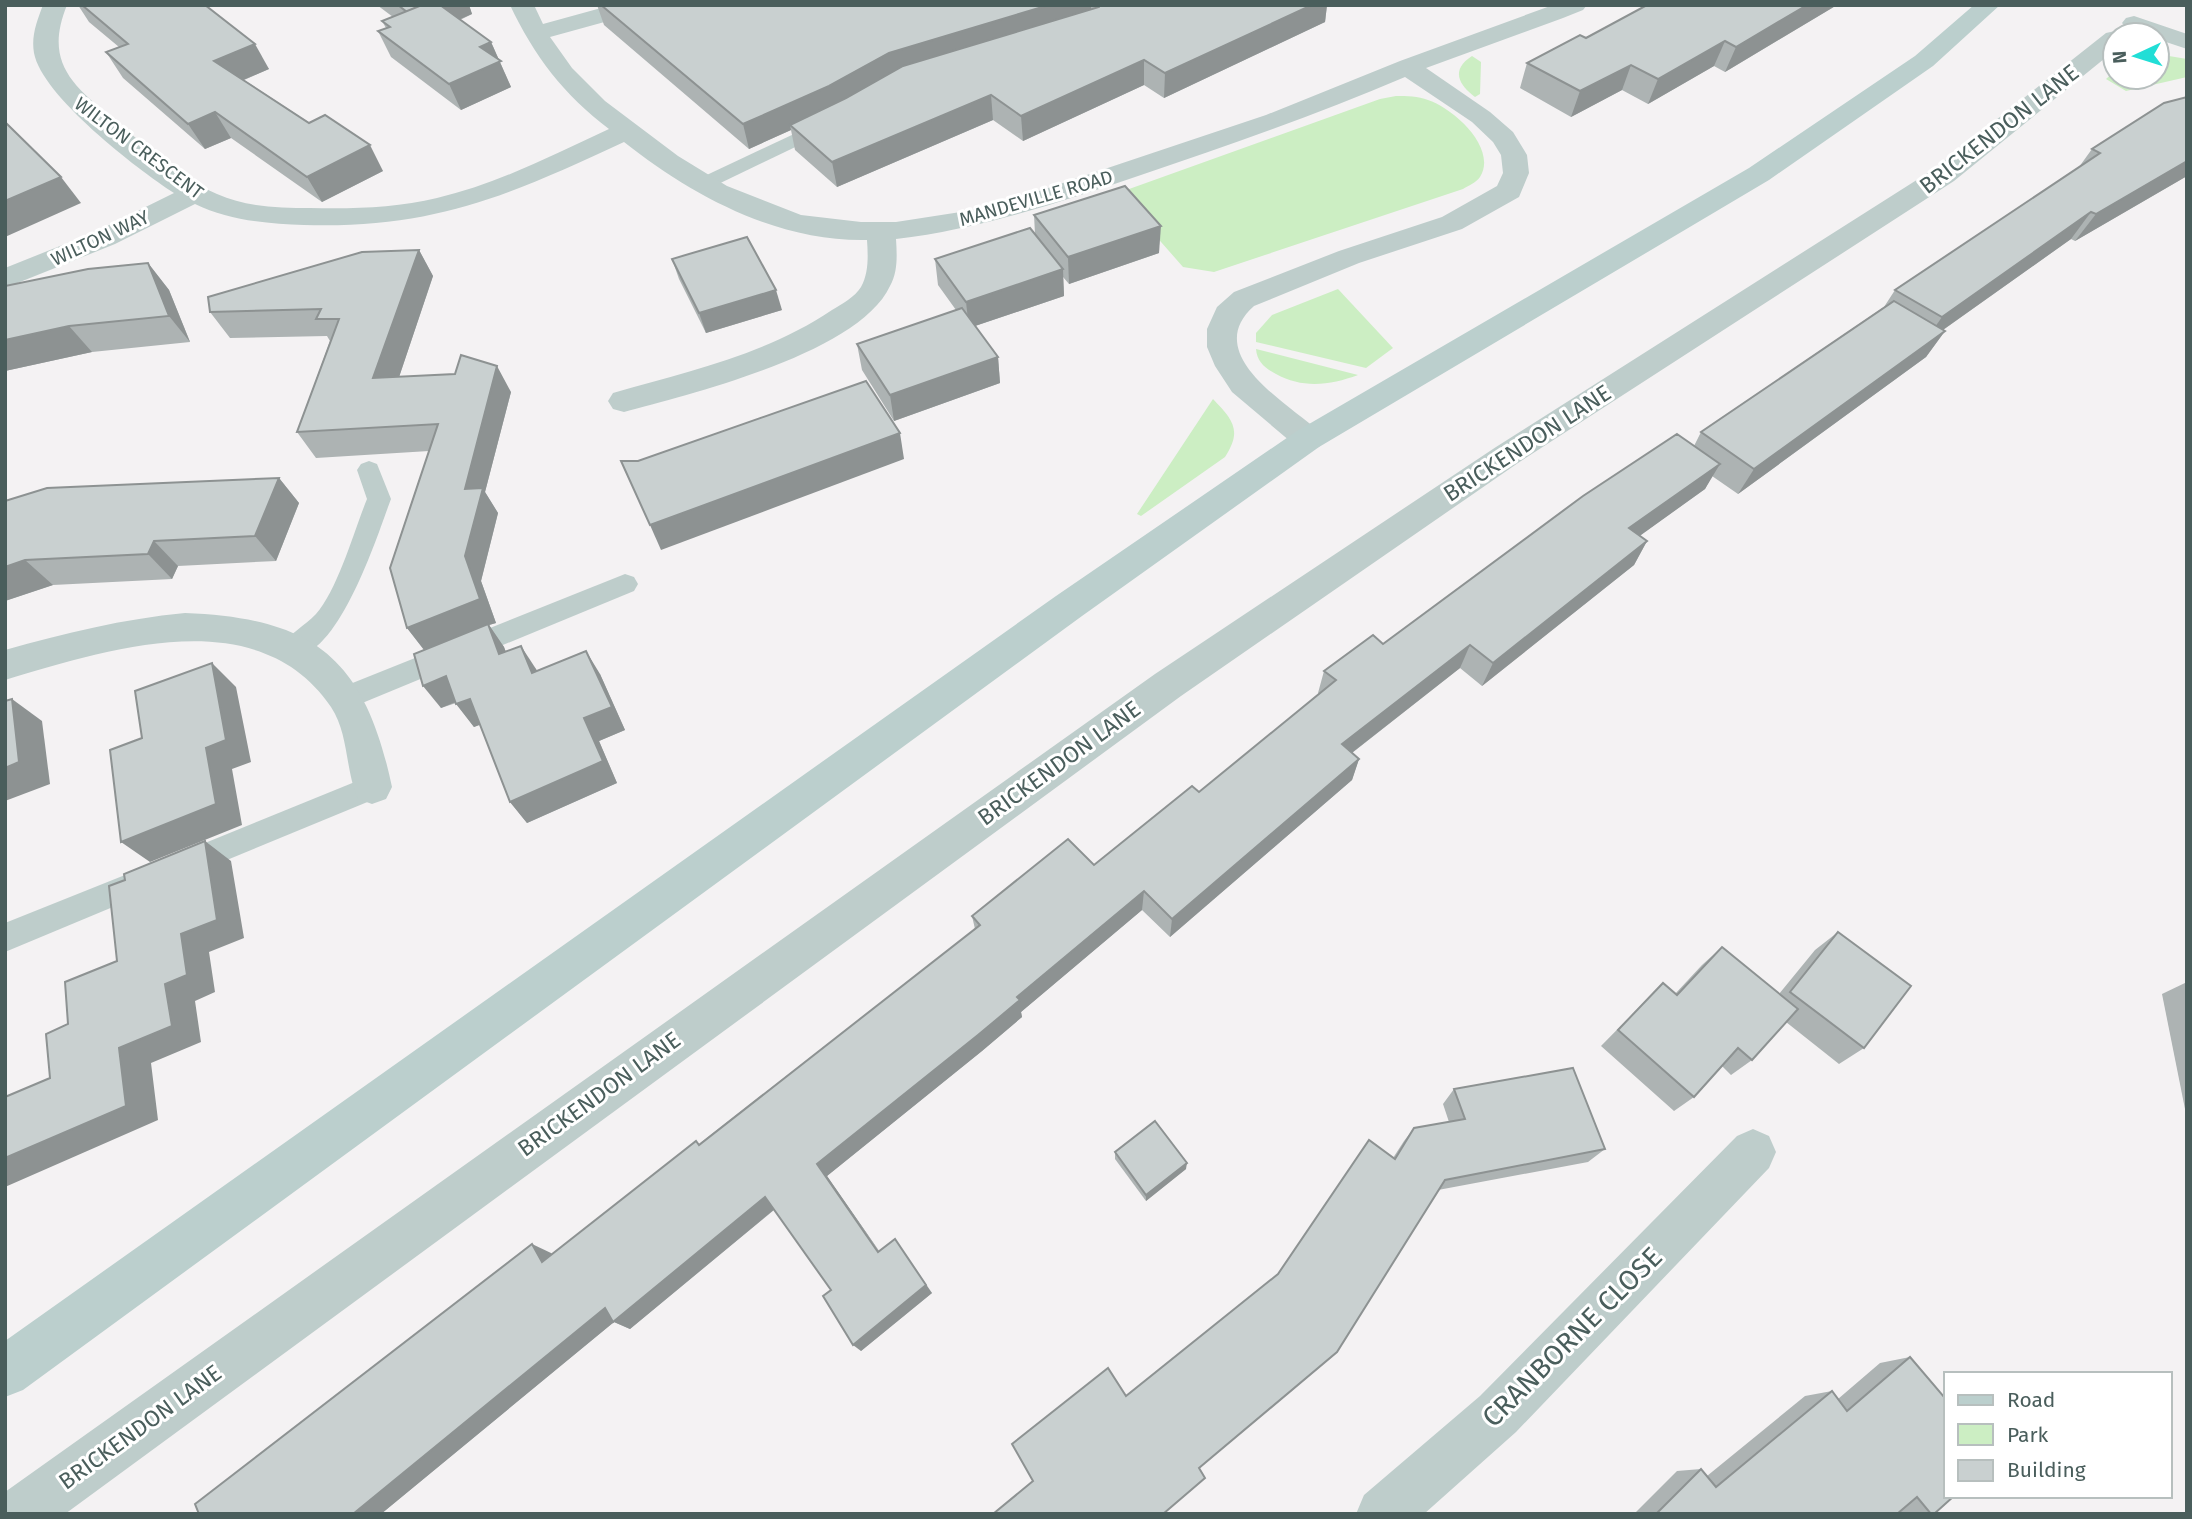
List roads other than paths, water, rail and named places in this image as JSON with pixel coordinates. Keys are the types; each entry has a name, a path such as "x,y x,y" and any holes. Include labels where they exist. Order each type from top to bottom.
{"street":[{"name":"WILTON CRESCENT","path":"55,5 45,29 47,56 54,77 72,98 194,194 232,210 285,216 387,215 440,206 497,188 626,131"},
{"name":"MANDEVILLE ROAD","path":"522,5 536,33 580,93 666,162 701,186 746,206 826,229 881,230 953,222 1026,205 1199,148 1576,5"},
{"path":"536,33 640,5"},
{"path":"5,1373 1069,606 1308,439 1759,174 1924,61 1988,5"},
{"name":"BRICKENDON LANE","path":"2136,21 2154,5"},
{"name":"BRICKENDON LANE","path":"20,1514 1168,685 1507,455 1944,175 2101,50"},
{"path":"1308,439 1243,384 1230,366 1222,347 1222,329 1227,314 1244,299 1349,257 1452,223 1509,191 1516,173 1514,155 1504,138 1481,117 1408,67"},
{"name":"WILTON WAY","path":"5,279 105,239 194,194"},
{"path":"624,401 718,377 807,340 851,312 873,292 882,267 881,230"},
{"path":"5,665 117,634 163,628 201,626 248,633 294,648 330,678 345,698 361,737 372,787"},
{"name":"CRANBORNE CLOSE","path":"1383,1514 1498,1414 1754,1152"}],"lane":[{"path":"701,186 842,117"},
{"path":"294,648 324,621 341,595 379,499 369,470"},
{"path":"345,698 625,584"},
{"path":"5,938 372,787"}]}
